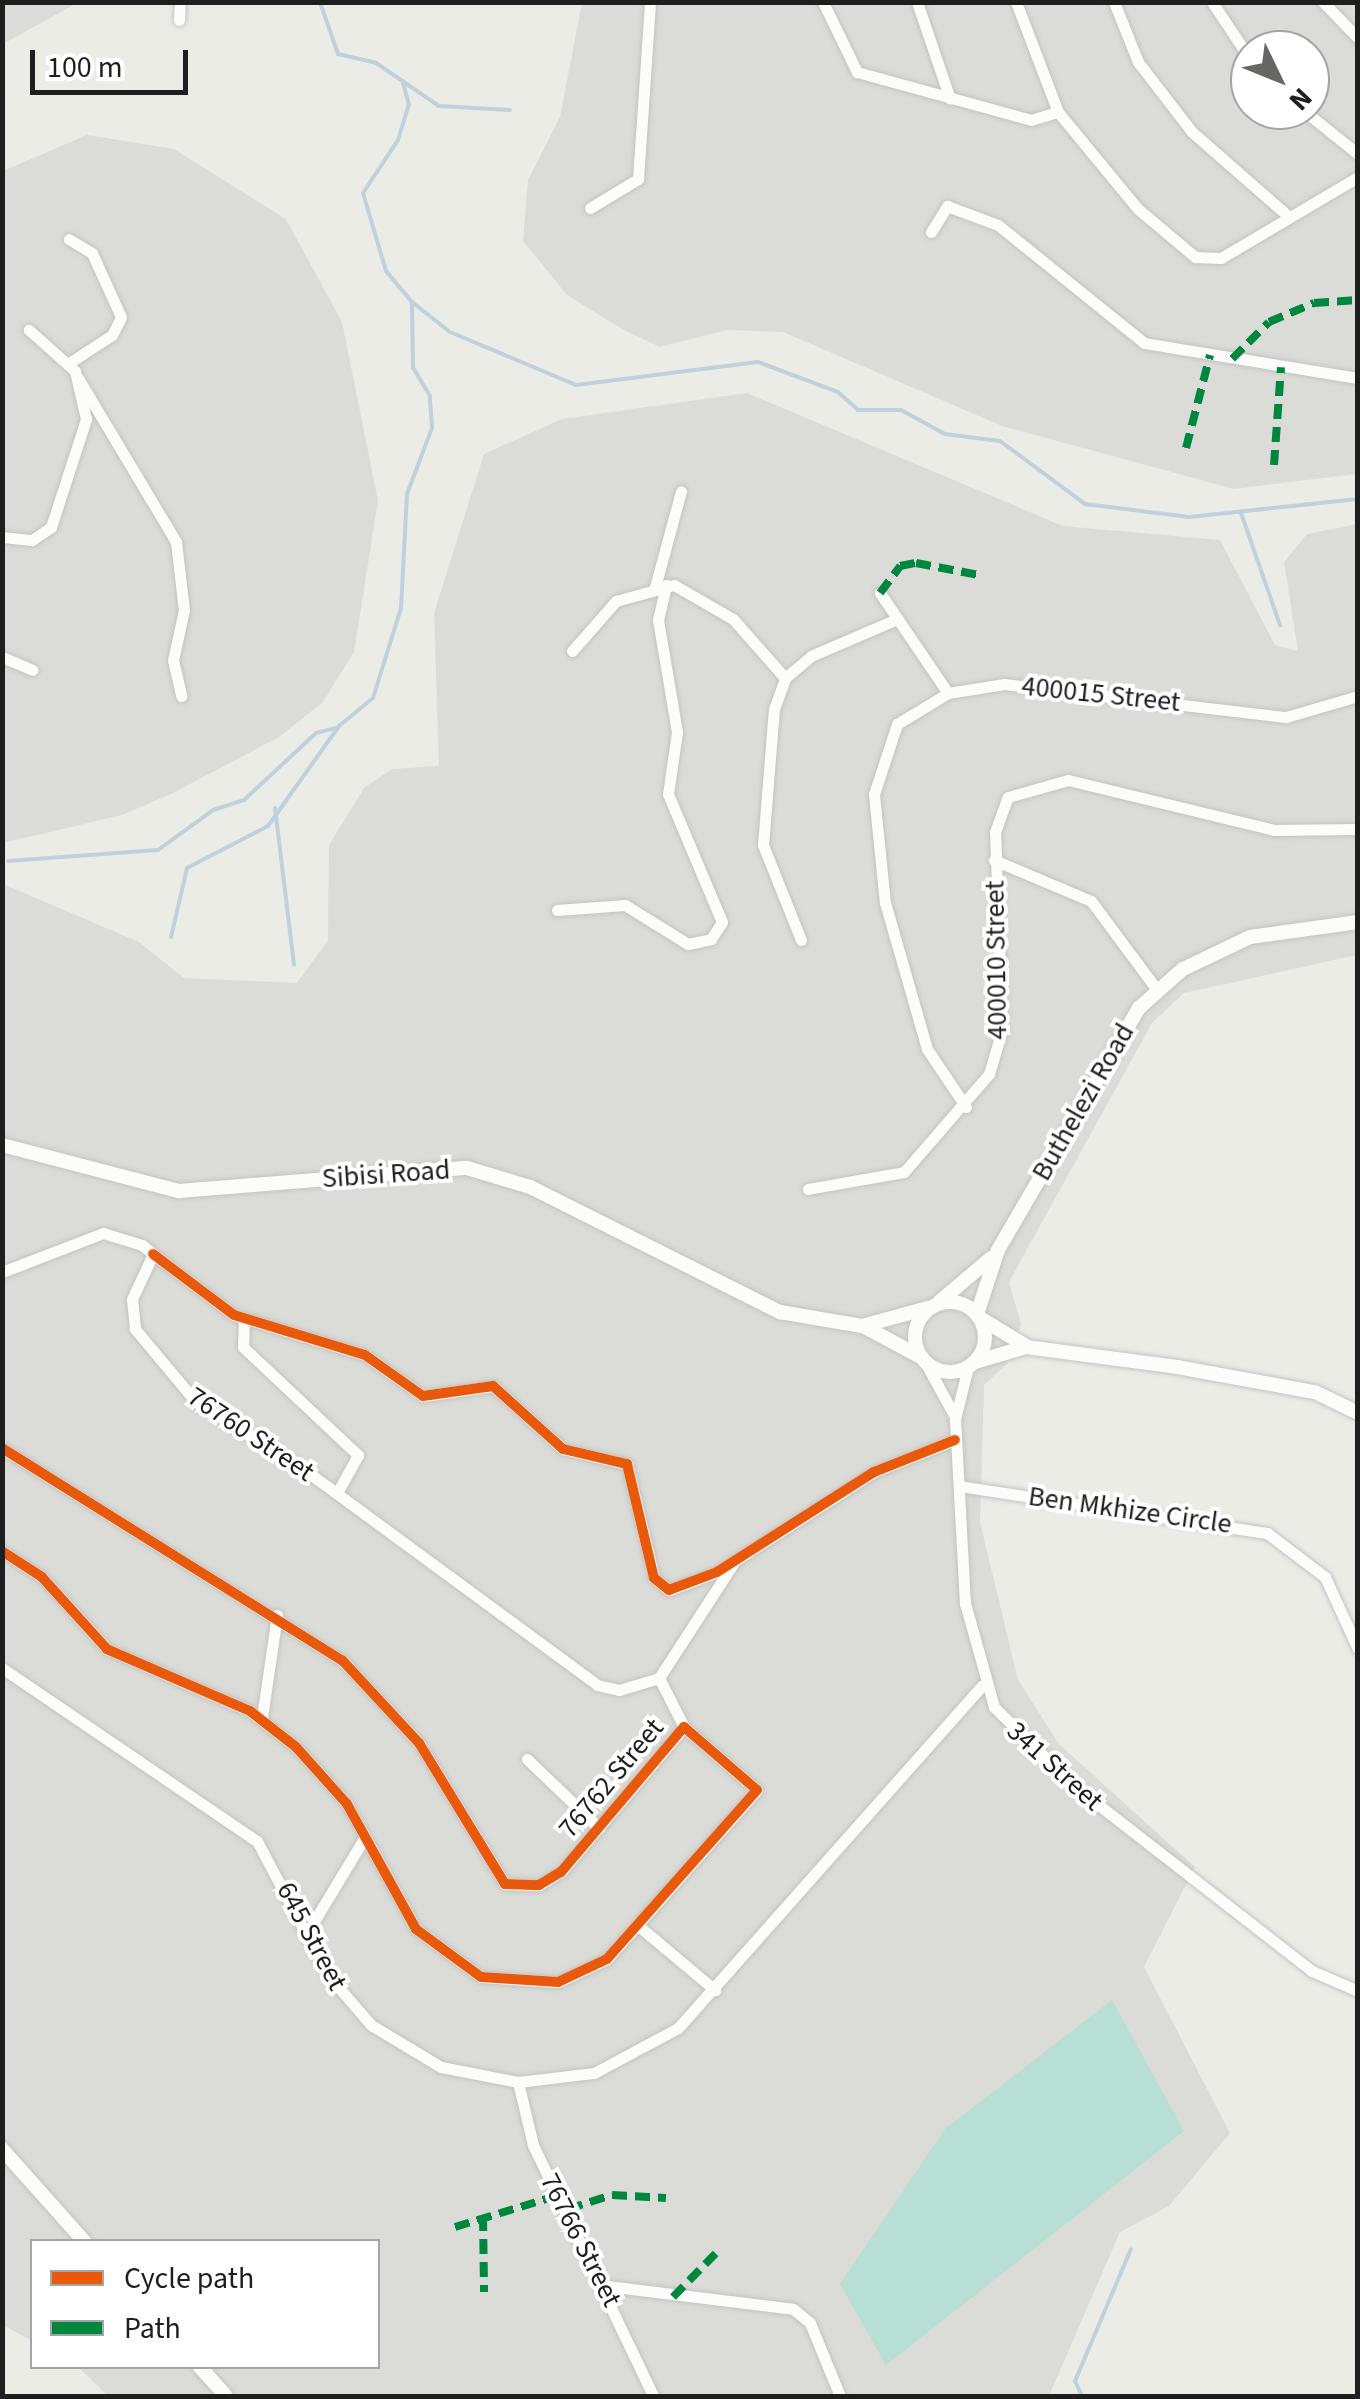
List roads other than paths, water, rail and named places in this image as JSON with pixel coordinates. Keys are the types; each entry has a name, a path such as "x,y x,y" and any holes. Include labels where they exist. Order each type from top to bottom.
{"street":[{"path":"179,20 180,2"},
{"path":"590,208 638,178 650,2"},
{"path":"823,2 857,72 1031,120 1058,112"},
{"path":"917,2 950,100"},
{"path":"1016,2 1058,112 1138,209 1196,257 1221,258 1358,177"},
{"path":"1114,2 1138,62 1192,132 1289,217"},
{"path":"1212,2 1231,30"},
{"path":"1322,2 1356,32"},
{"path":"1327,130 1358,154"},
{"path":"930,232 947,206 998,224 1144,343 1358,378"},
{"path":"69,239 92,253 121,317 69,363"},
{"path":"28,330 69,363 176,542 184,610 172,660 181,696"},
{"path":"2,537 32,540 59,516 86,420 78,378"},
{"path":"557,910 625,906 693,945 722,922 668,794 676,732 658,620 661,586 681,491"},
{"path":"572,652 616,600 661,586 719,608 785,678"},
{"path":"880,593 948,693"},
{"path":"801,940 763,846 770,739 785,678 820,651 897,619"},
{"path":"2,658 32,670"},
{"name":"400015 Street","path":"966,1107 918,1026 873,818 888,738 909,714 948,693 1038,682 1286,718 1358,696"},
{"name":"400010 Street","path":"808,1189 904,1172 966,1107 994,1064 1002,1030 994,860 1008,797 1068,780 1274,830 1358,829"},
{"path":"994,860 1091,901 1157,990"},
{"name":"Buthelezi Road","path":"971,1364 985,1341 979,1316 998,1250 1112,1046 1157,990 1250,936 1358,922"},
{"name":"Sibisi Road","path":"2,1145 180,1191 408,1168 479,1171 530,1187 762,1306 862,1326 923,1360"},
{"path":"2,1272 103,1234 153,1254 244,1319 365,1355 423,1396 493,1386 562,1450 626,1464 664,1588 735,1561 858,1481 956,1440"},
{"name":"Buthelezi Road","path":"932,1306 998,1250"},
{"name":"76760 Street","path":"153,1254 132,1299 141,1343 196,1402 336,1493 598,1685 619,1690 659,1678"},
{"path":"1026,1346 946,1372 923,1360 914,1337 932,1306 958,1302 1026,1346 1264,1379 1358,1414"},
{"name":"Sibisi Road","path":"862,1326 932,1306"},
{"name":"76760 Street","path":"244,1319 242,1347 358,1455 336,1493"},
{"name":"341 Street","path":"923,1360 955,1418"},
{"name":"341 Street","path":"971,1364 955,1418 968,1636 982,1686 1042,1761 1312,1971 1358,1991"},
{"name":"76762 Street","path":"2,1448 277,1615 343,1661 403,1722 498,1879 546,1883 599,1828 684,1727 757,1790 640,1928 607,1960 558,1982 481,1976 416,1929 328,1779 262,1717 107,1649 42,1578 2,1551"},
{"name":"Ben Mkhize Circle","path":"958,1486 1267,1533 1325,1576 1358,1650"},
{"path":"684,1727 659,1678 735,1561"},
{"path":"262,1717 277,1615"},
{"name":"645 Street","path":"2,1668 69,1720 241,1826 272,1862 345,1999 391,2041 441,2067 518,2082 622,2063 715,1990 982,1686"},
{"path":"527,1759 599,1828"},
{"path":"307,1932 365,1837"},
{"path":"640,1928 715,1990"},
{"name":"76766 Street","path":"518,2082 533,2144 607,2286 653,2396"},
{"path":"2,2149 82,2239"},
{"path":"607,2286 710,2295 793,2309 810,2323 840,2396"},
{"path":"202,2369 226,2396"}],"waterway":[{"path":"320,2 338,54 376,63 439,106 510,110"},
{"path":"171,937 187,868 268,826 339,726 373,698 401,608 407,494 432,428 430,396 413,368 412,302 386,271 363,193 398,140 409,105 403,82"},
{"path":"412,302 450,332 576,385 758,362 838,392 858,410 901,410 945,434 1000,441 1085,504 1189,517 1358,499"},
{"path":"1241,513 1280,625"},
{"path":"8,861 158,850 213,810 244,800 316,733 336,728"},
{"path":"275,808 294,965"},
{"path":"1082,2396 1075,2381 1131,2249"}]}
